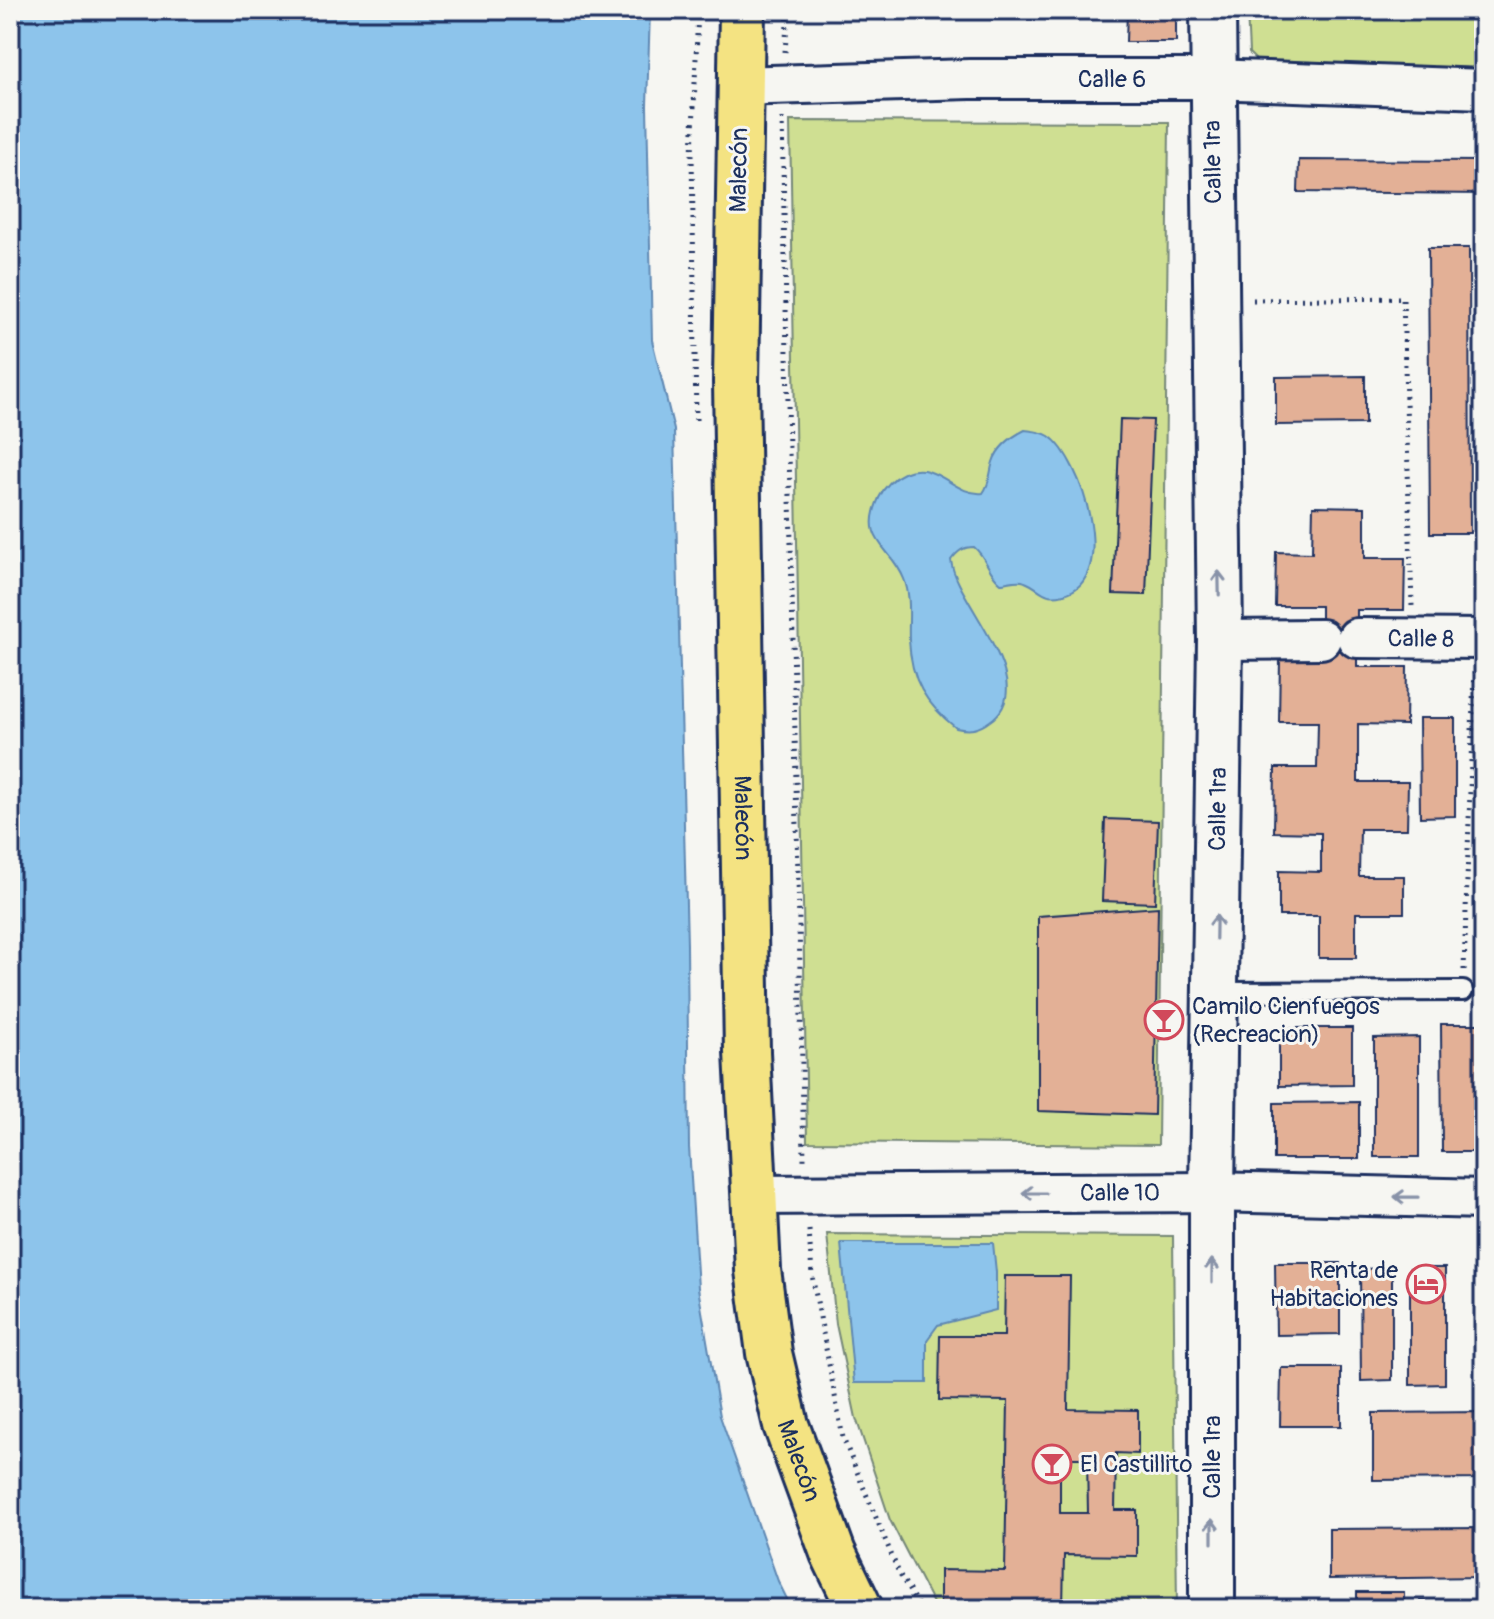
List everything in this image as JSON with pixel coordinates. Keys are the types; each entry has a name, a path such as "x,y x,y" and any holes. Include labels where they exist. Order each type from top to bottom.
{"highway":[{"name":"Malecón","path":"742,10 761,86 736,382 747,1052 758,1270 769,1353 786,1425 833,1553 860,1609"}],"street":[{"name":"Calle 1ra","path":"1212,1609 1212,1192 1220,640 1211,79 1213,10"},
{"name":"Calle 6","path":"761,86 970,79 1211,79 1484,89"},
{"name":"Calle 8","path":"1220,640 1480,639"},
{"name":"Calle 10","path":"754,1195 1212,1192 1484,1199"}],"lane":[{"path":"1215,992 1463,991"}],"path":[{"path":"788,10 761,86 802,1128 812,1275 843,1438 899,1573 920,1609"},
{"path":"1215,300 1403,298 1413,639"},
{"path":"1463,991 1480,639"}],"green space":[{"path":"1247,10 1484,10 1484,68 1273,69 1261,65 1249,53"},
{"path":"790,121 1169,122 1158,1145 807,1142"},
{"path":"827,1234 1173,1236 1177,1609 936,1609 890,1520 856,1418 836,1324"}],"water":[{"path":"10,10 650,10 647,106 652,340 674,430 689,1147 698,1288 720,1416 778,1581 792,1609 10,1609"},
{"path":"1025,430 1049,436 1073,468 1090,518 1093,544 1090,566 1081,584 1064,594 1051,596 1022,581 1001,583 974,547 958,552 951,560 966,597 992,642 1007,686 1004,705 990,721 974,729 956,728 928,700 917,679 910,655 909,602 904,579 875,534 874,512 889,483 904,473 916,470 936,474 963,489 983,493 998,451"},
{"path":"841,1243 993,1243 996,1310 938,1325 927,1340 927,1383 854,1383"}],"building":[{"path":"1127,10 1176,10 1176,42 1126,42"},
{"path":"1299,160 1484,161 1484,194 1298,192"},
{"path":"1428,248 1469,248 1470,533 1430,533"},
{"path":"1365,376 1365,424 1276,425 1276,377"},
{"path":"1120,419 1153,420 1146,595 1113,594"},
{"path":"1313,506 1365,507 1365,558 1405,558 1404,610 1357,610 1357,667 1407,667 1406,725 1358,724 1358,782 1408,782 1407,829 1360,829 1359,876 1404,876 1404,913 1356,913 1356,958 1319,958 1319,916 1279,916 1279,871 1321,872 1321,833 1274,832 1275,768 1317,768 1318,722 1279,722 1280,659 1321,660 1321,606 1275,606 1276,552 1312,553"},
{"path":"1419,718 1455,718 1455,816 1420,817"},
{"path":"1105,819 1158,821 1155,903 1102,901"},
{"path":"1158,907 1154,1115 1038,1111 1038,916"},
{"path":"1441,1024 1484,1024 1484,1152 1442,1152"},
{"path":"1279,1028 1352,1028 1352,1085 1279,1086"},
{"path":"1419,1037 1419,1157 1374,1157 1374,1038"},
{"path":"1359,1102 1359,1159 1274,1159 1274,1103"},
{"path":"1275,1263 1340,1263 1340,1334 1276,1335"},
{"path":"1392,1268 1392,1380 1361,1381 1360,1269"},
{"path":"1410,1268 1445,1268 1445,1384 1410,1385"},
{"path":"1005,1276 1070,1276 1068,1409 1138,1410 1138,1454 1116,1453 1115,1510 1137,1510 1137,1556 1064,1555 1063,1609 940,1609 940,1570 1005,1571 1008,1401 939,1400 940,1336 1004,1336","holes":["1060,1458 1087,1458 1088,1513 1060,1513"]},
{"path":"1281,1368 1341,1368 1341,1426 1280,1426"},
{"path":"1484,1412 1484,1479 1373,1480 1373,1413"},
{"path":"1484,1528 1484,1577 1329,1579 1329,1529"},
{"path":"1357,1592 1404,1592 1404,1609 1357,1609"},
{"path":"1467,1600 1467,1609 1420,1609 1420,1601"}],"place":[{"name":"Camilo Cienfuegos (Recreacion)","path":"1164,1020"},
{"name":"Renta de Habitaciones","path":"1426,1284"},
{"name":"El Castillito","path":"1052,1464"}]}
